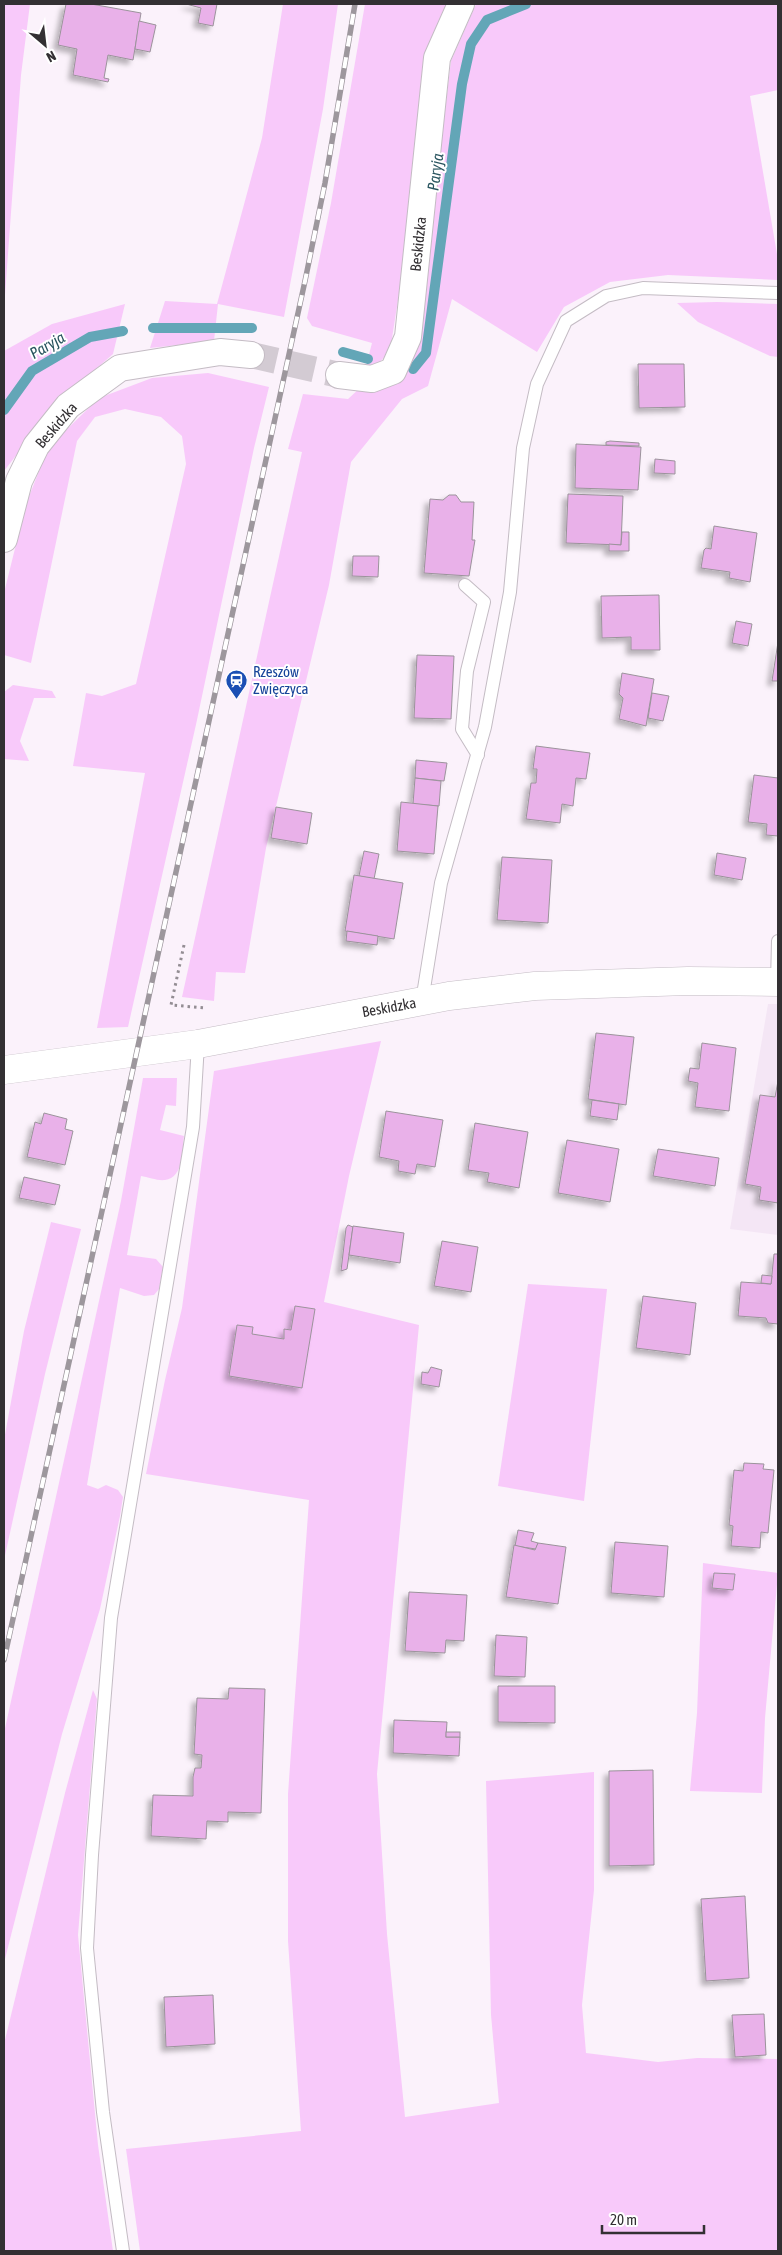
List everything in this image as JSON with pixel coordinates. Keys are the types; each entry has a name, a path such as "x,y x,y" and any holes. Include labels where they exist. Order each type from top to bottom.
{"street":[{"name":"Beskidzka","path":"339,375 372,379 393,371 408,337 437,58 461,4"},
{"name":"Beskidzka","path":"4,539 19,481 36,446 68,406 120,368 220,352 251,355"},
{"name":"Beskidzka","path":"4,1070 198,1044 449,996 549,985 688,981 778,982"}],"lane":[{"path":"422,1001 441,883 486,727 510,592 523,448 537,384 566,321 606,296 643,288 778,292"},
{"path":"466,585 484,602 467,671 462,729 478,755"},
{"path":"778,942 778,982"},
{"path":"123,2251 103,2112 87,1948 92,1864 111,1618 193,1127 198,1044"}],"path":[{"path":"184,945 171,1005 232,1011 238,1036"}],"shaded area":[{"path":"4,4 30,4 21,75 4,309"},
{"path":"283,4 338,4 323,109 284,317 218,304 214,341 150,348 165,301 217,304 262,138"},
{"path":"365,4 450,4 410,223 390,351 375,367 366,366 372,343 312,326 307,318 331,203"},
{"path":"476,4 778,4 778,90 750,96 778,260 778,280 668,275 610,282 564,307 537,352 452,299 428,386 402,399 351,462 329,585 266,848 245,973 216,972 214,1001 182,997 302,452 288,449 303,394 348,399 360,388 386,388 400,380 424,284 451,61"},
{"path":"677,303 778,304 778,357 770,356 698,322"},
{"path":"125,304 113,354 57,403 4,471 4,351 52,324"},
{"path":"208,373 269,387 254,448 197,720 128,1027 97,1028 145,773 73,766 86,693 102,696 136,684 186,464 182,436 161,417 125,409 95,417 77,441 31,663 4,655 4,593 26,504 45,456 62,434 99,398 152,378"},
{"path":"13,685 52,691 56,698 34,698 20,741 29,761 4,759 4,692"},
{"path":"768,1004 778,1004 778,1235 730,1229"},
{"path":"381,1041 349,1176 324,1302 419,1325 377,1774 387,1934 405,2117 499,2103 491,2015 486,1781 594,1772 594,1890 582,2005 586,2053 658,2062 697,2058 778,2059 778,2251 140,2251 126,2149 301,2131 288,1941 288,1794 309,1500 146,1474 182,1308 214,1071"},
{"path":"143,1078 177,1078 176,1106 166,1105 160,1130 184,1136 181,1162 176,1174 171,1178 162,1180 141,1176 127,1255 156,1259 163,1267 159,1289 154,1295 144,1296 120,1288 87,1485 98,1489 106,1485 118,1490 123,1497 120,1516 100,1609 62,1734 4,1963 4,1733 121,1201"},
{"path":"51,1222 81,1229 45,1374 4,1560 4,1440 24,1331"},
{"path":"528,1284 607,1289 584,1501 498,1486"},
{"path":"703,1563 778,1573 765,1718 762,1793 690,1791 697,1713"},
{"path":"93,1690 97,1699 78,1935 98,2145 113,2251 4,2251 4,2044 65,1793"}],"building":[{"path":"66,4 91,4 141,13 133,60 108,55 104,78 109,79 108,82 73,75 77,49 58,45"},
{"path":"186,4 217,4 213,26 198,23 201,8"},
{"path":"139,21 156,25 150,52 135,49"},
{"path":"638,364 684,364 685,407 639,408"},
{"path":"606,442 639,443 639,446 606,445"},
{"path":"576,444 641,447 638,490 575,488"},
{"path":"655,459 675,461 675,474 654,473"},
{"path":"568,494 623,496 621,545 566,543"},
{"path":"449,495 456,495 461,502 474,502 472,540 475,540 469,576 424,573 430,499 443,500"},
{"path":"714,526 757,533 750,582 729,578 730,572 701,568 704,550 706,548 711,549"},
{"path":"622,532 629,532 629,551 609,551 609,544 621,545"},
{"path":"353,556 379,556 378,577 352,576"},
{"path":"659,595 660,650 631,650 631,637 602,638 601,596"},
{"path":"736,621 752,624 748,646 732,643"},
{"path":"778,642 778,681 772,681"},
{"path":"417,655 454,656 451,719 414,718"},
{"path":"622,673 654,679 646,726 619,719 623,698 619,694"},
{"path":"652,693 669,696 663,721 648,718"},
{"path":"536,746 590,753 586,779 576,778 573,806 562,804 560,823 526,819 531,783 536,783 537,769 533,769"},
{"path":"416,760 447,763 444,781 415,778"},
{"path":"754,775 778,778 778,836 766,835 767,824 748,822"},
{"path":"415,778 441,781 439,806 413,804"},
{"path":"401,802 438,806 434,854 397,851"},
{"path":"276,807 312,813 307,844 271,838"},
{"path":"364,851 379,854 374,879 359,876"},
{"path":"717,853 746,858 742,880 714,875"},
{"path":"502,857 552,860 548,923 497,920"},
{"path":"354,875 403,883 394,939 345,931"},
{"path":"347,931 378,936 377,945 346,941"},
{"path":"596,1033 634,1037 626,1105 588,1099"},
{"path":"702,1043 736,1048 729,1111 695,1107 698,1083 688,1081 690,1068 699,1069"},
{"path":"778,1081 778,1203 759,1200 761,1187 745,1184 760,1095 775,1097"},
{"path":"592,1100 619,1104 617,1120 590,1116"},
{"path":"386,1111 443,1120 435,1167 417,1164 415,1174 398,1171 399,1161 379,1157"},
{"path":"44,1113 67,1119 65,1129 73,1131 65,1165 27,1157 35,1122 41,1124"},
{"path":"475,1123 528,1132 519,1188 487,1182 489,1173 468,1170"},
{"path":"567,1140 619,1149 610,1202 558,1193"},
{"path":"658,1149 719,1158 715,1186 653,1176"},
{"path":"24,1177 60,1185 55,1205 19,1198"},
{"path":"348,1225 353,1227 347,1269 341,1271 346,1228"},
{"path":"353,1226 404,1233 400,1263 349,1255"},
{"path":"442,1241 478,1247 471,1292 434,1286"},
{"path":"774,1254 778,1254 778,1324 768,1323 766,1318 738,1316 741,1282 771,1284"},
{"path":"762,1275 772,1276 771,1284 761,1283"},
{"path":"643,1296 696,1303 690,1355 636,1348"},
{"path":"295,1306 315,1309 302,1388 229,1376 237,1325 253,1327 252,1334 284,1339 284,1329 291,1330"},
{"path":"431,1367 442,1370 439,1387 421,1384 422,1372 428,1373"},
{"path":"744,1463 764,1464 763,1469 774,1470 768,1533 761,1532 760,1548 731,1546 733,1526 729,1525 734,1470 743,1471"},
{"path":"518,1530 534,1533 531,1541 538,1543 536,1549 515,1546"},
{"path":"615,1542 668,1546 664,1597 611,1593"},
{"path":"538,1543 566,1547 558,1604 506,1597 514,1545 535,1550"},
{"path":"714,1573 735,1574 733,1590 712,1588"},
{"path":"409,1592 467,1595 464,1641 446,1640 445,1653 405,1651"},
{"path":"496,1635 527,1637 525,1677 494,1676"},
{"path":"498,1686 555,1686 555,1723 498,1722"},
{"path":"229,1688 265,1689 261,1813 228,1812 228,1822 207,1821 206,1839 151,1836 153,1795 193,1796 193,1777 195,1768 201,1768 202,1755 194,1754 197,1698 228,1699"},
{"path":"394,1720 447,1722 446,1737 460,1737 459,1756 393,1753"},
{"path":"446,1732 460,1732 460,1737 446,1737"},
{"path":"653,1770 654,1865 609,1866 609,1771"},
{"path":"745,1896 749,1978 706,1981 701,1899"},
{"path":"213,1995 215,2044 166,2047 164,1997"},
{"path":"764,2014 766,2055 735,2057 732,2015"}],"waterway":[{"name":"Paryja","path":"413,369 426,353 462,84 471,44 487,20 526,4"},
{"path":"153,328 252,328"},
{"name":"Paryja","path":"4,410 32,371 90,337 123,331"},
{"path":"343,352 368,359"}],"tunnel":[{"path":"251,355 339,375"}],"railway":[{"path":"4,1660 305,281 325,183 355,4"}],"place":[{"name":"Rzeszów Zwięczyca","path":"237,699"}]}
